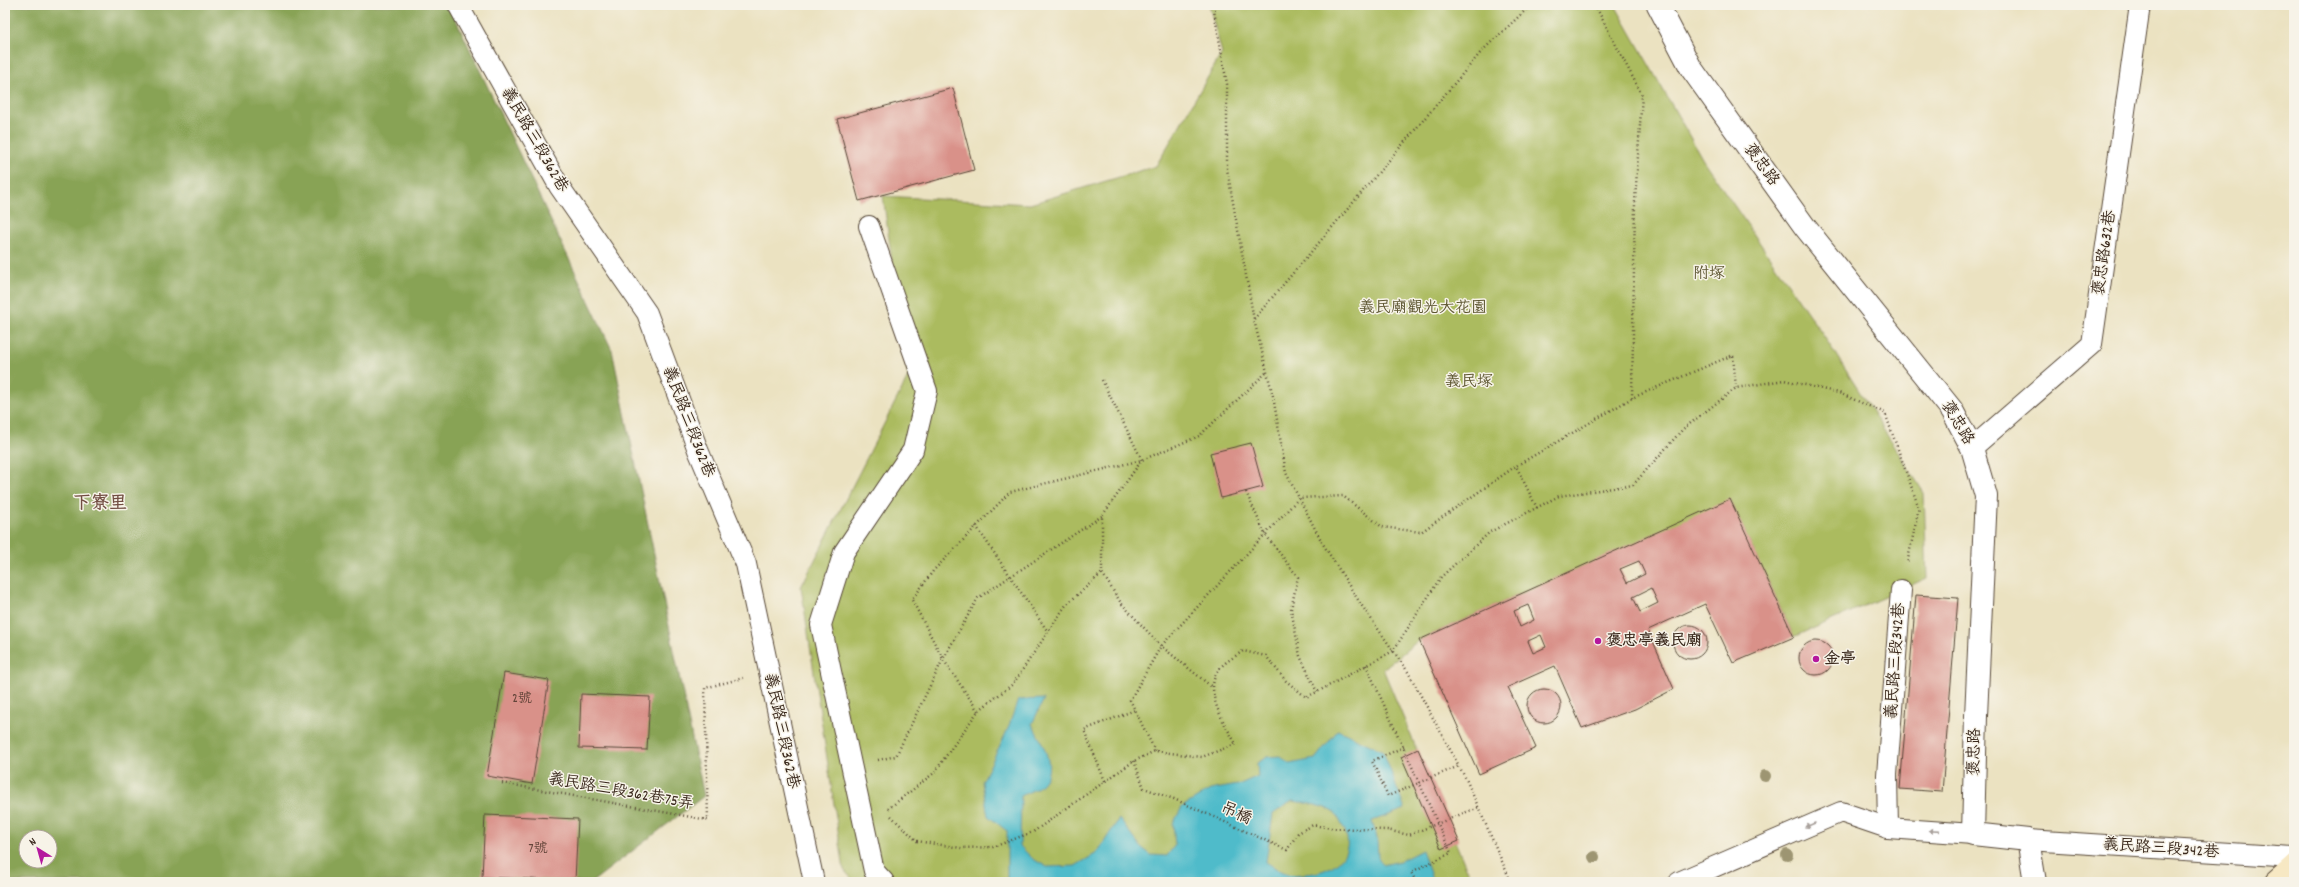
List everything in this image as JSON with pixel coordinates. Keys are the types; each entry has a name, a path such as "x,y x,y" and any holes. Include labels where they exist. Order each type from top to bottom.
{"street":[{"name":"褒忠路","path":"1658,5 1691,68 1805,227 1952,410 1972,448 1986,496 1976,716 1973,834"},
{"path":"1973,834 2028,840 2035,882"},
{"path":"2276,882 2294,866"}],"lane":[{"name":"義民路三段362巷","path":"458,5 559,186 648,313 698,450 746,564 814,882"},
{"name":"褒忠路632巷","path":"1972,448 2092,344 2140,5"},
{"path":"869,226 927,391 913,450 844,552 821,625 874,871 884,882"},
{"name":"義民路三段342巷","path":"1888,828 1887,775 1901,590"},
{"path":"1679,882 1841,812 1888,828 1973,834"},
{"name":"義民路三段342巷","path":"2028,840 2294,857"}],"path":[{"path":"1213,5 1227,84 1227,170 1254,320 1267,372 1286,473 1323,544 1360,603 1408,672 1459,766 1479,807 1511,882"},
{"path":"1254,320 1482,51 1531,5"},
{"path":"1594,5 1642,95 1635,201 1632,398"},
{"path":"1155,751 1130,700 1161,646 1299,498 1343,496 1382,527 1421,532 1516,466 1632,398 1733,355 1736,388"},
{"path":"978,711 943,659 912,600 933,571 1010,492 1142,460 1199,436 1267,372"},
{"path":"1102,380 1142,460"},
{"path":"1212,687 1221,667 1243,651 1266,656 1286,680 1306,697 1317,692 1393,651 1441,577 1490,532 1559,496 1633,485 1683,429 1736,388 1784,380 1839,393 1885,413 1919,508 1901,590"},
{"path":"875,761 896,756 943,659 978,598 1102,516 1142,460"},
{"path":"1516,466 1537,508"},
{"path":"1246,492 1265,534 1298,577 1290,609 1300,656 1317,692"},
{"path":"884,804 886,811 917,841 961,848 993,847 1033,832 1134,761 1155,751 1202,757 1236,744 1219,713 1212,687 1161,646 1121,603 1102,573 1102,516"},
{"path":"976,526 1048,632"},
{"path":"886,811 934,773 978,711 1013,684 1066,605 1102,573"},
{"path":"1366,665 1451,853 1411,872 1416,882"},
{"name":"義民路三段362巷75弄","path":"502,783 708,820 705,688 768,672"},
{"path":"1105,781 1084,730 1135,710"},
{"path":"1404,747 1372,761 1388,796 1459,766"},
{"name":"吊橋","path":"1134,761 1144,788 1174,799 1287,850 1298,833 1313,825 1331,828 1387,830 1409,835 1438,824"},
{"path":"1438,824 1479,807"}],"green space":[{"path":"5,5 449,5 612,350 704,796 592,882 5,882"},
{"name":"義民廟觀光大花園","path":"1209,5 1615,5 1703,160 1829,344 1924,493 1927,578 1794,637 1730,500 1419,640 1383,669 1472,882 855,882 844,870 801,587 908,377 883,196 1030,204 1156,166 1222,53"}],"water":[{"path":"1044,699 1032,724 1047,757 1049,765 1048,774 1037,788 1021,796 1020,846 1033,859 1047,867 1075,866 1097,853 1119,819 1141,847 1151,855 1167,856 1175,845 1173,824 1182,807 1210,790 1238,785 1258,776 1257,763 1267,757 1280,756 1289,764 1315,759 1338,730 1383,751 1405,809 1372,821 1377,838 1378,857 1383,865 1400,861 1422,850 1433,882 1007,882 1007,831 988,816 982,782 1007,731 1018,700","holes":["1292,801 1319,806 1334,812 1347,836 1345,854 1339,861 1323,871 1291,875 1282,872 1266,862 1273,814"]}],"building":[{"path":"953,88 974,170 859,201 837,119"},
{"path":"1251,443 1263,487 1221,498 1210,453"},
{"path":"1730,499 1794,637 1733,663 1705,604 1648,630 1674,689 1635,709 1582,728 1555,666 1508,687 1536,748 1479,774 1419,640","holes":["1639,561 1645,574 1627,583 1620,569","1651,588 1658,603 1640,612 1633,597","1528,605 1534,620 1520,627 1514,611","1541,635 1546,647 1533,653 1528,641"]},
{"path":"1916,595 1958,598 1942,792 1900,789"},
{"path":"1687,625 1693,625 1702,630 1706,636 1706,648 1702,654 1693,659 1687,659 1678,654 1673,645 1673,639 1678,630"},
{"name":"金亭","path":"1813,641 1819,641 1823,642 1830,648 1833,658 1832,665 1826,672 1819,675 1813,675 1809,674 1802,668 1799,661 1799,655 1800,651 1806,644"},
{"path":"504,673 549,680 532,784 487,776"},
{"path":"1541,689 1547,689 1556,694 1560,700 1560,712 1556,718 1547,723 1541,723 1532,718 1527,709 1527,703 1532,694"},
{"path":"581,694 650,697 647,750 579,748"},
{"path":"1418,749 1459,841 1441,849 1401,757"},
{"path":"485,815 578,819 575,881 482,877"}],"place":[{"name":"褒忠亭義民廟","path":"1598,641"},
{"name":"金亭","path":"1816,659"}],"district":[{"name":"下寮里","path":"100,504"}],"park label":[{"name":"附塚","path":"1709,274"},
{"name":"義民塚","path":"1469,382"}]}
